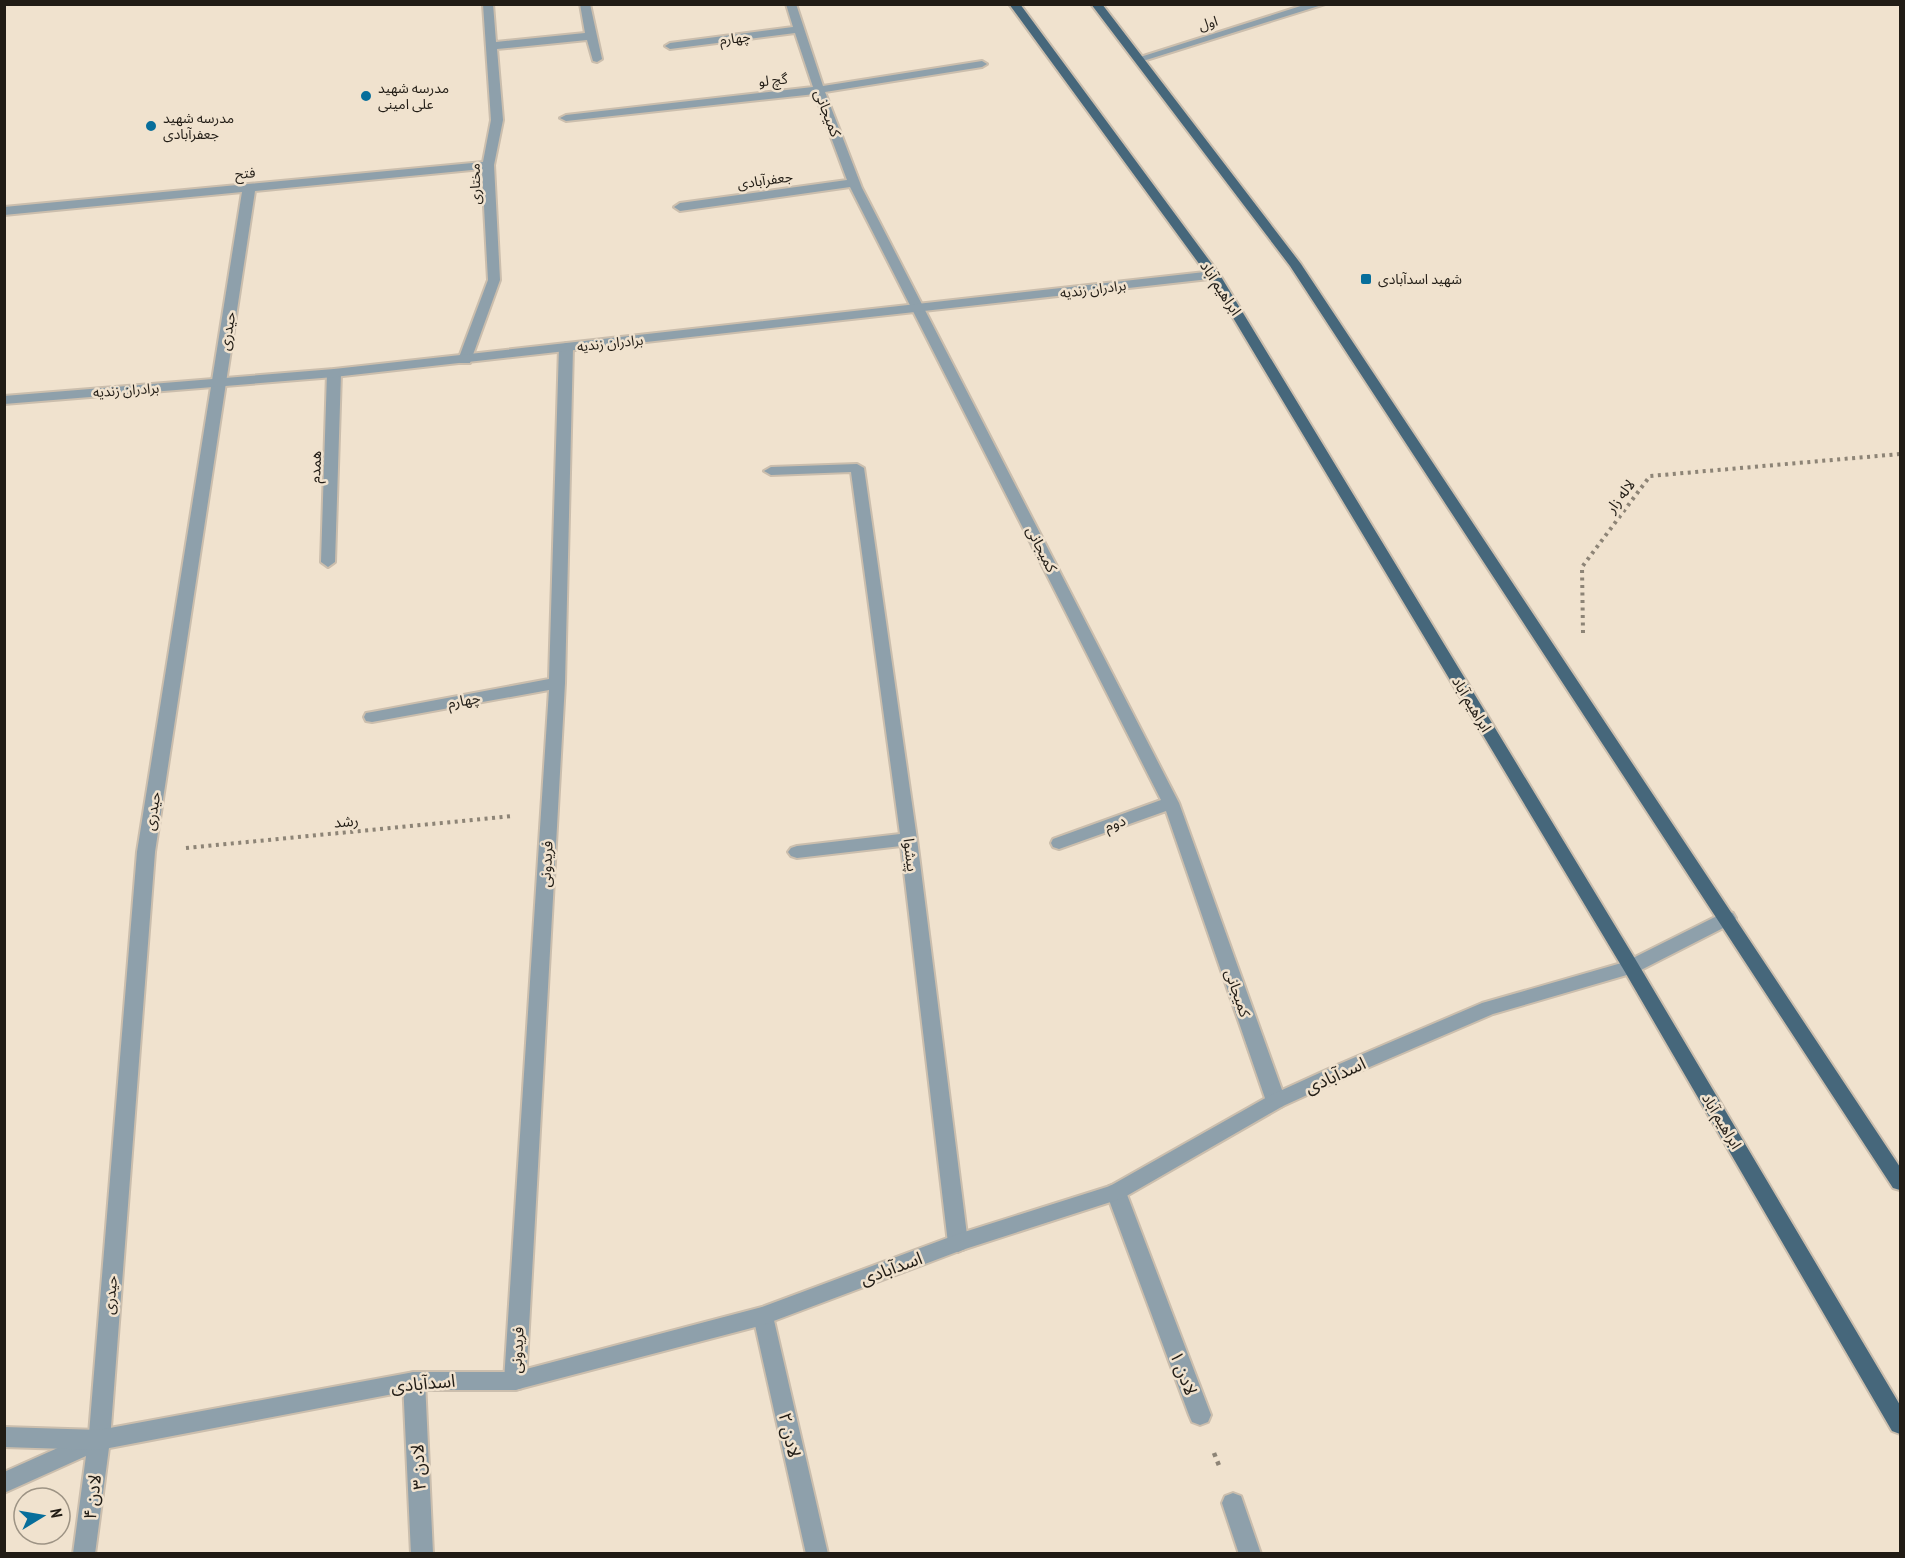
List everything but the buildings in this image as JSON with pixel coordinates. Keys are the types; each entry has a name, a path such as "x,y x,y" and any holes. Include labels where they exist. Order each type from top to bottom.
{"main road":[{"name":"ابراهیم آباد","path":"1014,4 1214,275 1631,967 1900,1424"},
{"path":"1096,4 1295,264 1900,1182"}],"street":[{"name":"مختاری","path":"465,360 494,280 488,165 498,120 488,4"},
{"path":"585,4 597,59"},
{"name":"کمیجانی","path":"791,4 819,90 855,183 1171,803 1276,1101"},
{"name":"اول","path":"1139,59 1320,4"},
{"name":"چهارم","path":"670,46 799,29"},
{"path":"491,46 591,36"},
{"name":"گچ لو","path":"566,118 819,90 982,64"},
{"name":"فتح","path":"4,211 488,165"},
{"name":"جعفرآبادی","path":"680,207 855,183"},
{"name":"حیدری","path":"99,1440 146,852 249,188"},
{"name":"برادران زندیه","path":"4,400 334,374 1214,275"},
{"name":"فریدونی","path":"515,1381 557,683 566,347"},
{"name":"همدم","path":"328,562 334,374"},
{"name":"پیشوا","path":"771,471 857,468 909,839 958,1243"},
{"name":"چهارم","path":"372,717 557,683"},
{"name":"دوم","path":"1059,843 1171,803"},
{"path":"797,852 909,839"},
{"name":"اسدآبادی","path":"4,1437 99,1440 414,1381 515,1381 763,1316 958,1243 1116,1192 1276,1101 1488,1008 1631,967 1727,918"},
{"name":"لادن ۱","path":"1116,1192 1200,1415"},
{"name":"لادن ۲","path":"763,1316 817,1554"},
{"name":"لادن ۳","path":"414,1381 422,1554"},
{"path":"4,1484 99,1440"},
{"name":"لادن ۴","path":"84,1554 99,1440"},
{"path":"1233,1503 1250,1554"}],"path":[{"name":"لاله زار","path":"1583,633 1582,567 1650,476 1900,454"},
{"name":"رشد","path":"146,852 549,813"},
{"name":"لادن ۱","path":"1200,1415 1233,1503"}],"place":[{"name":"مدرسه شهید علی امینی","path":"366,96"},
{"name":"مدرسه شهید جعفرآبادی","path":"151,126"},
{"name":"شهید اسدآبادی","path":"1366,279"}]}
